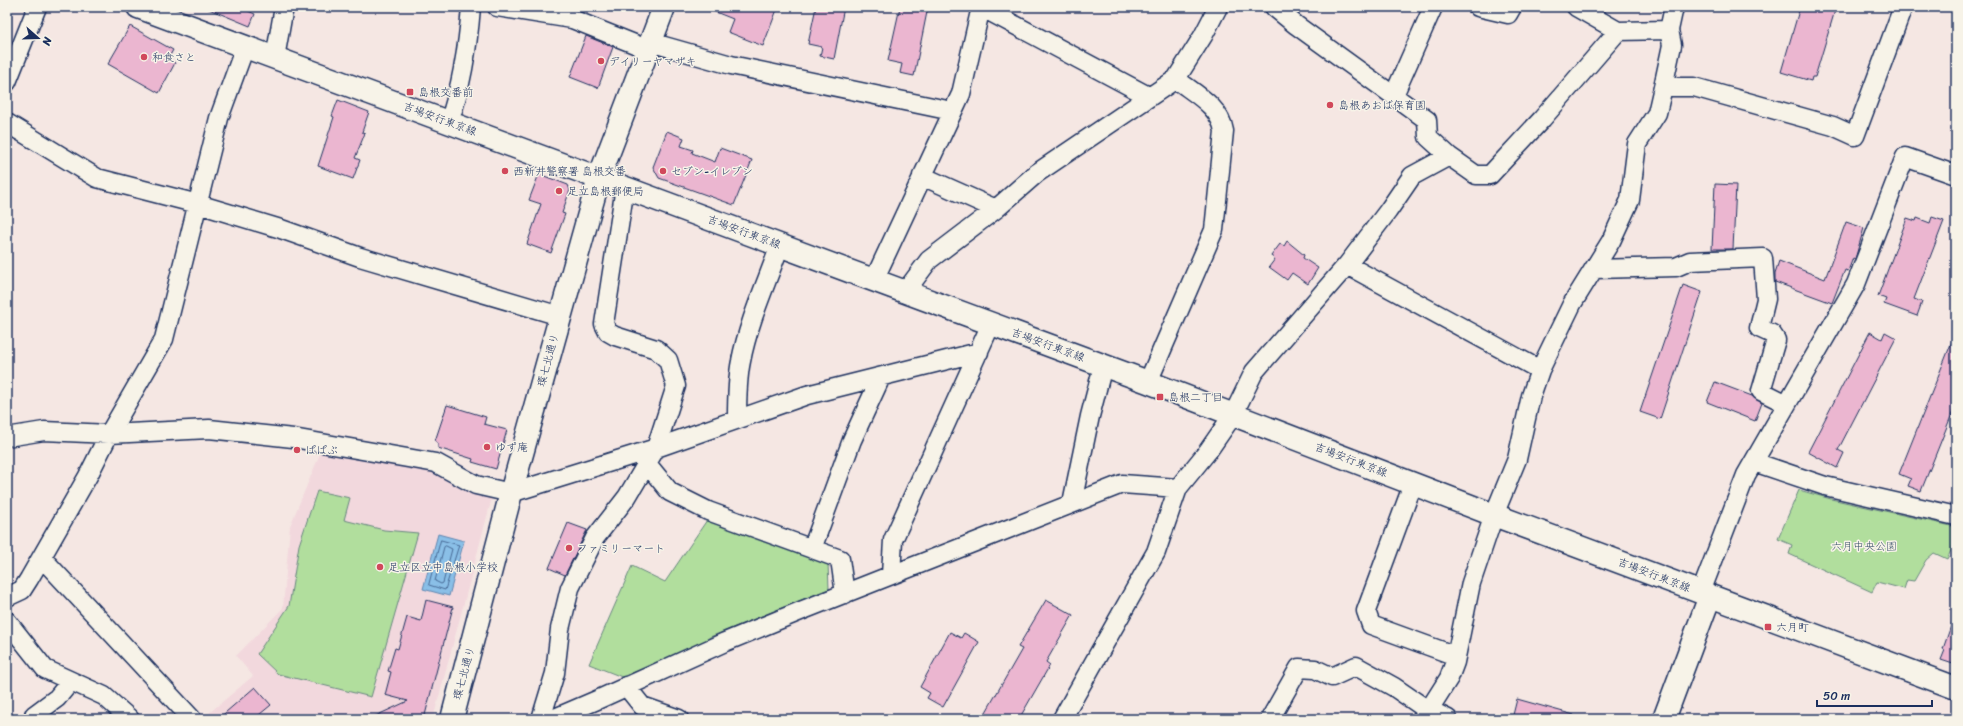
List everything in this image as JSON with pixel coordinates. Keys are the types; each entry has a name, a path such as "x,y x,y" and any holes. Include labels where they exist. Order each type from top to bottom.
{"main road":[{"name":"吉場安行東京線","path":"138,7 1148,382 1494,515 1956,688"},
{"name":"環七北通り","path":"452,719 511,493 599,178 664,7"},
{"path":"1664,719 1705,594"}],"street":[{"path":"7,82 37,7"},
{"path":"275,58 284,7"},
{"path":"449,122 457,100 466,50 471,7"},
{"path":"497,7 572,19 649,46 731,65 952,111"},
{"path":"874,280 961,94 981,7 1150,97"},
{"path":"905,292 930,260 996,209 1037,173 1176,80 1203,36 1218,7"},
{"path":"1274,7 1296,25 1427,120 1428,137 1449,156 1476,175 1490,175 1542,119 1618,31"},
{"path":"1394,95 1433,7"},
{"path":"1478,7 1508,14 1512,7"},
{"path":"1576,7 1618,31 1669,30"},
{"path":"1427,713 1449,678 1456,656 1471,583 1494,515 1517,459 1531,396 1540,370 1572,304 1611,241 1626,210 1633,182 1636,144 1658,113 1672,45 1669,30 1674,7"},
{"path":"1664,87 1694,87 1833,126 1855,136 1903,7"},
{"path":"7,597 22,590 42,558 88,476 109,434 164,339 219,118 245,47"},
{"path":"1148,382 1214,230 1224,131 1223,122 1209,104 1176,80"},
{"path":"7,123 97,178 198,204 281,229 360,257 560,316"},
{"path":"1062,719 1156,552 1178,488 1208,451 1233,415 1254,372 1347,265 1388,211 1412,176 1449,156"},
{"path":"1705,594 1746,475 1855,286 1905,157 1956,175"},
{"path":"922,176 996,209"},
{"path":"625,187 604,324 608,332 615,336 656,348 668,360 676,386 656,448"},
{"path":"737,419 737,395 741,361 747,338 780,245"},
{"path":"1594,269 1676,267 1690,261 1762,258 1766,299 1759,328 1772,334 1776,340 1761,391 1787,404"},
{"path":"1347,265 1540,370"},
{"path":"891,575 893,540 992,324"},
{"path":"7,437 44,431 109,434 209,430 293,438 436,463 476,485 511,493 642,458 656,448 807,395 979,352"},
{"path":"1072,503 1090,416 1103,366"},
{"path":"812,549 852,440 881,377"},
{"path":"642,458 670,492 708,511 840,559 845,594"},
{"path":"541,719 555,673 560,629 570,588 595,538 627,497 642,458"},
{"path":"1754,462 1825,486 1956,516"},
{"path":"531,719 555,718 725,642 1122,484 1178,488"},
{"path":"1413,484 1366,611 1368,621 1371,625 1456,656"},
{"path":"42,558 192,719"},
{"path":"7,620 45,669 104,696 130,719"},
{"path":"1270,719 1299,668 1315,669 1332,677 1356,666 1394,687 1427,713 1448,719"},
{"path":"37,719 34,715 57,698 71,681"},
{"path":"626,686 642,706 679,719"}],"shaded area":[{"name":"足立区立中島根小学校","path":"322,449 436,469 493,494 433,719 202,719 253,676 236,656 283,608 290,526"}],"green space":[{"name":"六月中央公園","path":"1799,490 1831,499 1956,527 1956,540 1947,559 1934,553 1926,560 1914,581 1907,580 1904,589 1877,582 1872,592 1789,554 1792,545 1778,539"},
{"path":"317,491 350,498 344,520 384,530 418,533 371,697 278,674 257,654 289,606 299,545"},
{"path":"707,520 828,563 829,589 710,637 692,650 622,677 589,664 632,566 665,582"}],"water":[{"path":"438,534 464,541 449,596 423,589"}],"building":[{"path":"204,7 250,7 248,11 255,14 250,26"},
{"path":"703,7 778,7 763,46 728,32 733,19"},
{"path":"816,7 844,7 834,59 820,56 822,47 808,44"},
{"path":"900,7 928,7 914,76 900,73 902,64 888,61"},
{"path":"1800,7 1836,7 1815,77 1812,77 1811,81 1781,72"},
{"path":"130,26 173,50 168,59 175,63 159,93 108,64"},
{"path":"586,36 613,47 598,88 570,77"},
{"path":"338,100 369,112 362,132 365,133 355,158 360,160 353,179 318,166"},
{"path":"667,131 684,138 681,146 693,150 692,153 715,162 720,148 752,160 734,205 659,178 653,167"},
{"path":"539,174 568,185 570,190 562,213 565,214 551,253 527,244 541,204 529,200"},
{"path":"1715,184 1736,185 1733,249 1712,249"},
{"path":"1932,217 1944,221 1914,299 1922,302 1917,316 1884,304 1886,299 1878,296 1907,218 1916,221 1917,218 1930,223"},
{"path":"1846,222 1864,228 1855,259 1853,258 1848,271 1845,270 1832,303 1775,282 1775,273 1779,261 1825,279"},
{"path":"1287,241 1304,255 1303,258 1318,268 1308,284 1292,273 1287,280 1269,267 1275,259 1271,256 1280,244 1284,246"},
{"path":"1683,285 1702,292 1660,419 1640,412"},
{"path":"1870,332 1882,339 1885,332 1896,338 1838,450 1844,453 1837,468 1808,452"},
{"path":"1955,334 1956,404 1921,491 1908,486 1911,479 1899,474"},
{"path":"1715,382 1752,396 1762,403 1755,421 1707,402"},
{"path":"447,405 486,417 484,424 507,430 496,469 472,462 473,459 438,448 438,443 435,441"},
{"path":"568,523 587,530 565,575 549,568"},
{"path":"426,600 453,607 424,719 369,719 408,701 385,695 391,672 388,671 395,648 398,649 407,617 421,621"},
{"path":"1046,600 1073,615 1046,662 1050,665 1019,719 982,719 1022,649 1018,647"},
{"path":"1954,617 1956,617 1956,665 1941,660 1945,650 1943,649"},
{"path":"950,632 961,638 964,633 979,642 943,707 927,698 930,693 920,687"},
{"path":"255,687 271,705 254,719 218,719"},
{"path":"1517,699 1574,715 1573,719 1512,719"}],"place":[{"name":"和食さと","path":"144,57"},
{"name":"デイリーヤマザキ","path":"601,61"},
{"name":"島根交番前","path":"410,92"},
{"name":"島根あおば保育園","path":"1330,105"},
{"name":"西新井警察署 島根交番","path":"505,171"},
{"name":"セブン-イレブン","path":"663,171"},
{"name":"足立島根郵便局","path":"559,191"},
{"name":"島根二丁目","path":"1160,397"},
{"name":"ゆず庵","path":"487,447"},
{"name":"ぱぱぶ","path":"297,450"},
{"name":"ファミリーマート","path":"569,548"},
{"name":"足立区立中島根小学校","path":"380,567"},
{"name":"六月町","path":"1768,627"}]}
